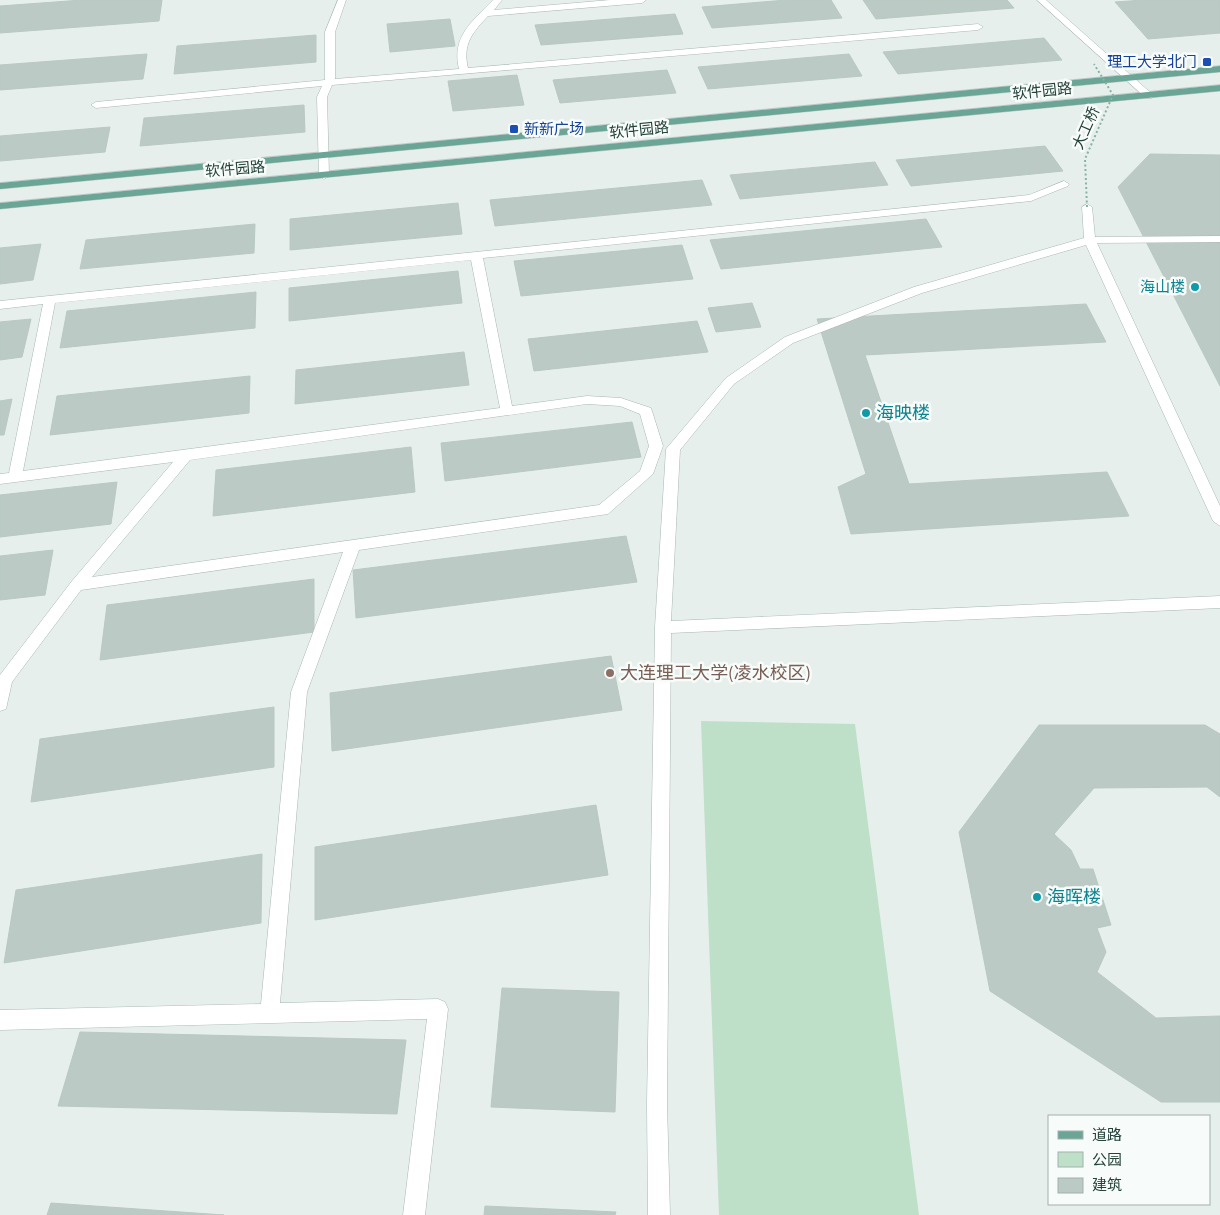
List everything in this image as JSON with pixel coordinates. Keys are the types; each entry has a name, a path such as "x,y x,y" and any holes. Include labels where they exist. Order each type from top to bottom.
{"main road":[{"name":"软件园路","path":"0,186 1220,69"},
{"name":"软件园路","path":"0,206 1220,88"}],"street":[{"path":"324,176 322,97 329,82 330,32 342,0"},
{"path":"464,71 460,55 466,34 498,0"},
{"path":"486,13 642,0"},
{"path":"1041,0 1148,96"},
{"path":"96,105 329,82 978,27"},
{"path":"0,305 476,254 1031,198 1064,184"},
{"path":"1087,207 1090,240 1220,521"},
{"path":"659,1215 656,1104 663,627 673,449 730,381 789,340 918,290 1090,240 1220,239"},
{"path":"476,254 507,411"},
{"path":"15,477 50,299"},
{"path":"0,479 186,456 587,400 620,402 646,411 656,446 646,474 603,510 77,584"},
{"path":"0,704 5,680 77,584 186,456"},
{"path":"270,1013 299,692 353,546"},
{"path":"663,627 1220,602"},
{"path":"0,1020 438,1009 414,1215"}],"path":[{"name":"大工桥","path":"1087,207 1084,160 1113,95 1094,64"}],"green space":[{"path":"701,721 855,724 919,1215 719,1215"}],"building":[{"path":"82,0 162,0 159,21 0,33 0,6"},
{"path":"786,0 831,0 842,18 712,28 702,7"},
{"path":"863,0 1007,0 1014,8 876,19"},
{"path":"1220,0 1220,33 1148,39 1115,2"},
{"path":"675,14 683,34 541,45 535,25"},
{"path":"450,19 455,46 390,52 387,24"},
{"path":"316,35 316,62 174,74 177,46"},
{"path":"1044,38 1062,60 898,74 883,52"},
{"path":"147,54 143,79 0,90 0,65"},
{"path":"849,54 862,76 708,89 698,67"},
{"path":"667,70 676,93 560,103 553,80"},
{"path":"517,75 524,105 453,111 448,81"},
{"path":"304,105 305,132 140,146 144,118"},
{"path":"110,127 105,152 0,161 0,136"},
{"path":"1045,146 1063,171 911,186 896,160"},
{"name":"海山楼","path":"1150,154 1220,155 1220,386 1118,187"},
{"path":"875,162 888,185 740,199 730,175"},
{"path":"702,180 712,205 495,226 490,200"},
{"path":"458,203 462,234 290,250 290,219"},
{"path":"926,219 942,247 721,269 710,240"},
{"path":"255,224 254,253 80,269 86,240"},
{"path":"41,244 33,280 0,284 0,248"},
{"path":"682,245 693,279 521,296 514,261"},
{"path":"458,271 462,303 289,321 289,288"},
{"path":"256,292 255,328 60,348 67,311"},
{"path":"752,303 761,327 716,332 708,308"},
{"name":"海映楼","path":"1086,304 1106,342 865,355 909,484 1107,472 1129,516 851,534 838,487 866,474 817,319"},
{"path":"31,319 22,357 0,360 0,322"},
{"path":"697,321 708,352 534,371 528,339"},
{"path":"464,352 469,385 295,404 296,370"},
{"path":"250,376 249,413 50,435 57,396"},
{"path":"12,399 4,435 0,435 0,401"},
{"path":"632,422 641,457 445,481 441,443"},
{"path":"411,447 415,492 213,516 216,470"},
{"path":"117,482 111,524 0,537 0,495"},
{"path":"626,536 637,582 356,618 353,570"},
{"path":"53,550 45,595 0,600 0,556"},
{"path":"314,579 314,632 100,660 107,605"},
{"path":"611,656 622,710 332,751 330,693"},
{"path":"274,707 274,767 31,802 40,739"},
{"name":"海晖楼","path":"1039,725 1205,725 1220,734 1220,797 1207,787 1094,788 1054,834 1071,850 1080,869 1093,869 1111,925 1097,928 1106,952 1097,972 1156,1018 1220,1016 1220,1102 1161,1102 990,991 959,832"},
{"path":"596,805 608,875 315,920 315,847"},
{"path":"262,854 261,923 4,963 16,890"},
{"path":"502,988 619,992 615,1112 491,1107"},
{"path":"80,1032 406,1040 397,1114 58,1106"},
{"path":"51,1203 224,1215 47,1215"},
{"path":"485,1206 616,1212 615,1215 484,1215"}],"place":[{"name":"理工大学北门","path":"1207,62"},
{"name":"新新广场","path":"514,129"},
{"name":"海山楼","path":"1195,287"},
{"name":"海映楼","path":"866,413"},
{"name":"大连理工大学(凌水校区)","path":"610,673"},
{"name":"海晖楼","path":"1037,897"}]}
